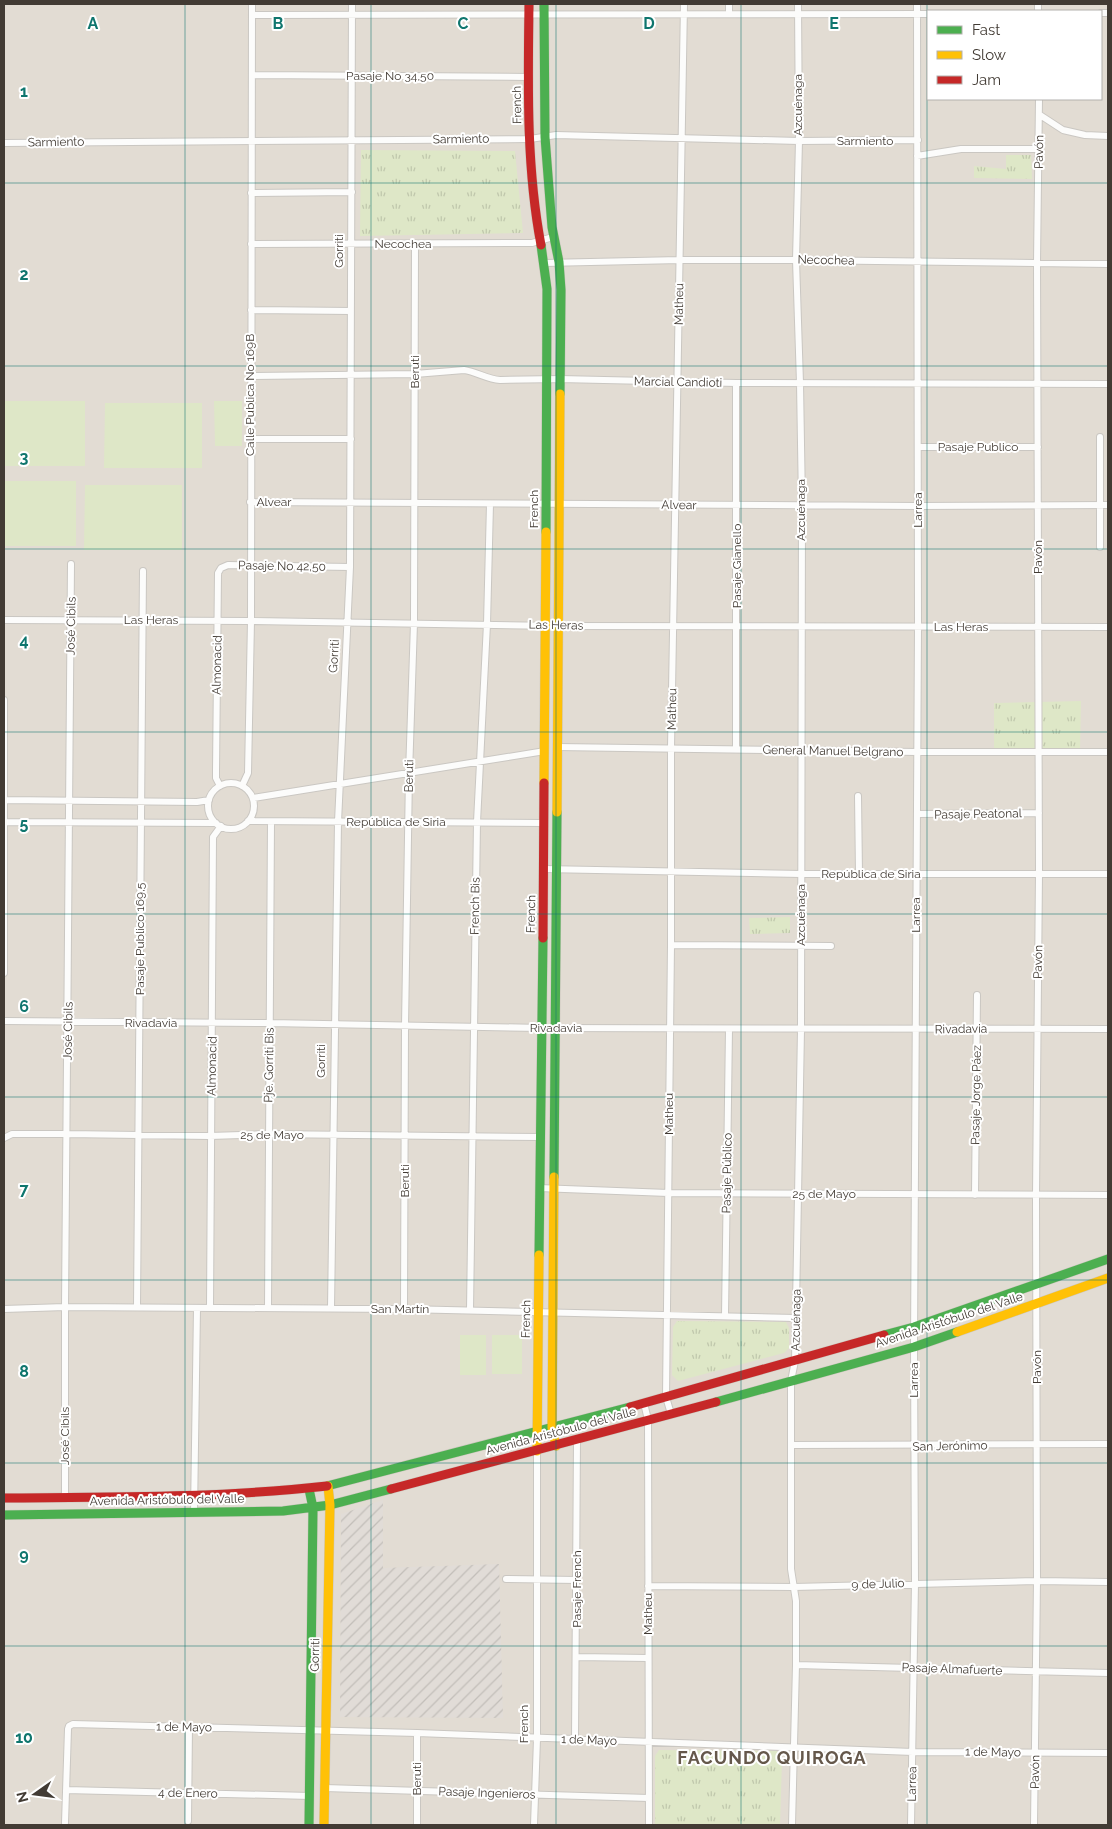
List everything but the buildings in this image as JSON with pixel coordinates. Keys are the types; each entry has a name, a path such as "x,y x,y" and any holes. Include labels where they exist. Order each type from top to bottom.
{"main road":[{"name":"French","path":"544,4 545,137 553,237 562,290 552,1428 556,1446"},
{"name":"French","path":"529,8 530,139 536,213 545,263 547,289 544,869 537,1451"},
{"name":"Avenida Aristóbulo del Valle","path":"4,1498 195,1496 309,1489 328,1486 552,1428 914,1327 1108,1259"},
{"name":"Avenida Aristóbulo del Valle","path":"4,1515 283,1511 330,1505 556,1446 914,1347 1108,1278"},
{"name":"Gorriti","path":"324,1825 330,1505 328,1486"},
{"name":"Gorriti","path":"309,1489 313,1508 309,1825"}],"street":[{"name":"Calle Publica No 169B","path":"242,786 248,773 251,620 252,4"},
{"name":"Gorriti","path":"331,1308 338,822 350,567 352,4"},
{"name":"Matheu","path":"671,1414 666,1397 671,945 671,748 684,4"},
{"path":"729,4 729,14"},
{"name":"Azcuénaga","path":"792,1825 795,1746 796,1601 790,1569 790,1381 795,1361 802,1030 802,504 796,260 798,4"},
{"name":"Larrea","path":"911,1825 915,1668 914,1327 918,626 917,4"},
{"path":"252,14 352,14 529,8 544,14 927,14"},
{"name":"Pasaje No 34,50","path":"252,75 529,77"},
{"name":"Pavón","path":"1034,1825 1037,1581 1036,1196 1039,813 1037,263 1039,100"},
{"path":"1040,115 1063,130 1084,135 1108,136"},
{"name":"Sarmiento","path":"4,143 530,139 556,136 682,137 798,141 918,140"},
{"path":"918,156 962,149 1039,149"},
{"path":"252,193 352,192"},
{"name":"Necochea","path":"251,244 532,243 553,237"},
{"name":"Beruti","path":"404,1309 405,1026 409,774 414,623 415,244"},
{"name":"Necochea","path":"545,263 796,260 1108,264"},
{"path":"251,310 351,311"},
{"name":"Marcial Candioti","path":"250,376 415,374 464,370 493,380 560,379 678,383 800,384 1108,384"},
{"name":"Pasaje Gianello","path":"736,383 738,626 736,749"},
{"path":"1100,437 1100,546"},
{"path":"250,439 351,439"},
{"name":"Pasaje Publico","path":"918,447 1038,447"},
{"name":"Alvear","path":"250,502 918,506 1108,505"},
{"name":"French Bis","path":"470,1310 477,822 487,624 490,504"},
{"name":"José Cibils","path":"65,1498 71,564"},
{"name":"Pasaje No 42,50","path":"218,573 221,568 228,565 350,567"},
{"name":"Pasaje Publico 169,5","path":"137,1308 143,571"},
{"name":"Almonacid","path":"218,573 216,772 220,786"},
{"name":"Las Heras","path":"4,620 251,620 545,626 1108,626"},
{"path":"4,700 4,973"},
{"name":"General Manuel Belgrano","path":"557,747 917,752 1108,752"},
{"path":"253,798 545,751"},
{"path":"4,822 218,825 235,829 248,821 254,810 253,798 247,789 235,783 220,786 211,794 209,813 218,825"},
{"path":"858,796 859,874"},
{"path":"4,800 197,802 209,800"},
{"name":"Pasaje Peatonal","path":"917,814 1039,813"},
{"name":"República de Siria","path":"248,821 544,823"},
{"name":"Pje. Gorriti Bis","path":"268,1308 271,822"},
{"name":"Almonacid","path":"210,1308 213,837 218,825"},
{"name":"República de Siria","path":"544,869 801,874 1108,874"},
{"path":"671,945 831,946"},
{"name":"Pasaje Jorge Páez","path":"975,1195 977,995"},
{"name":"Rivadavia","path":"4,1021 802,1030 1108,1029"},
{"name":"Pasaje Público","path":"725,1316 729,1029"},
{"name":"25 de Mayo","path":"4,1138 12,1134 540,1137"},
{"name":"25 de Mayo","path":"539,1188 727,1194 1108,1195"},
{"name":"San Martín","path":"4,1309 65,1307 331,1308 795,1318"},
{"path":"194,1513 197,1308"},
{"name":"Matheu","path":"644,1403 648,1420 649,1825"},
{"name":"Pasaje French","path":"575,1739 577,1440"},
{"name":"San Jerónimo","path":"791,1446 1108,1444"},
{"name":"French","path":"534,1825 537,1739 537,1451"},
{"path":"506,1579 577,1580"},
{"name":"9 de Julio","path":"648,1586 794,1587 1037,1581 1108,1582"},
{"path":"576,1657 648,1658"},
{"name":"Pasaje Almafuerte","path":"796,1665 1108,1673"},
{"name":"1 de Mayo","path":"66,1790 69,1726 73,1724 417,1733 537,1739 795,1746 912,1752 1108,1753"},
{"path":"188,1821 189,1727"},
{"name":"Beruti","path":"417,1733 417,1825"},
{"name":"Pasaje Ingenieros","path":"325,1788 649,1798"},
{"path":"65,1823 66,1790"},
{"name":"4 de Enero","path":"66,1790 310,1796"}],"shaded area":[{"path":"4,4 1108,4 1108,1825 4,1825"},
{"path":"383,1500 383,1568 499,1564 503,1718 340,1717 341,1514"}],"green space":[{"path":"361,150 515,151 523,233 360,236"},
{"path":"1006,155 1031,155 1032,179 974,178 974,166 1006,169"},
{"path":"4,401 85,401 85,466 4,466"},
{"path":"214,401 242,401 242,446 215,446"},
{"path":"105,403 202,403 202,468 104,468"},
{"path":"4,481 76,481 76,546 4,546"},
{"path":"85,485 182,485 182,550 84,550"},
{"path":"1081,701 1080,752 994,752 994,703"},
{"path":"790,917 790,933 750,934 749,918"},
{"path":"677,1321 786,1322 789,1328 789,1348 784,1353 678,1381 672,1375 673,1327"},
{"path":"460,1335 486,1335 486,1375 460,1375"},
{"path":"492,1335 522,1335 522,1374 492,1374"},
{"path":"659,1750 777,1751 782,1760 780,1825 655,1825 655,1756"}],"traffic: fast":[{"path":"544,4 545,137 552,227 559,262 561,290 560,394"},
{"path":"541,245 547,289 546,532"},
{"path":"554,1177 557,812"},
{"path":"539,1255 543,938"},
{"path":"884,1335 914,1327 1108,1259"},
{"path":"716,1402 914,1347 957,1332"},
{"path":"327,1486 630,1407"},
{"path":"309,1489 313,1508 309,1825"},
{"path":"4,1515 283,1511 330,1505 391,1489"}],"traffic: slow":[{"path":"557,812 560,394"},
{"path":"544,783 546,532"},
{"path":"554,1177 552,1428 556,1446"},
{"path":"537,1451 539,1255"},
{"path":"957,1332 1108,1278"},
{"path":"324,1825 330,1505 328,1486"}],"traffic: jam":[{"path":"529,4 528,95 530,155 541,245"},
{"path":"543,938 544,783"},
{"path":"630,1407 884,1335"},
{"path":"391,1489 716,1402"},
{"path":"4,1498 206,1495 327,1486"}],"district":[{"name":"FACUNDO QUIROGA","path":"772,1758"}]}
